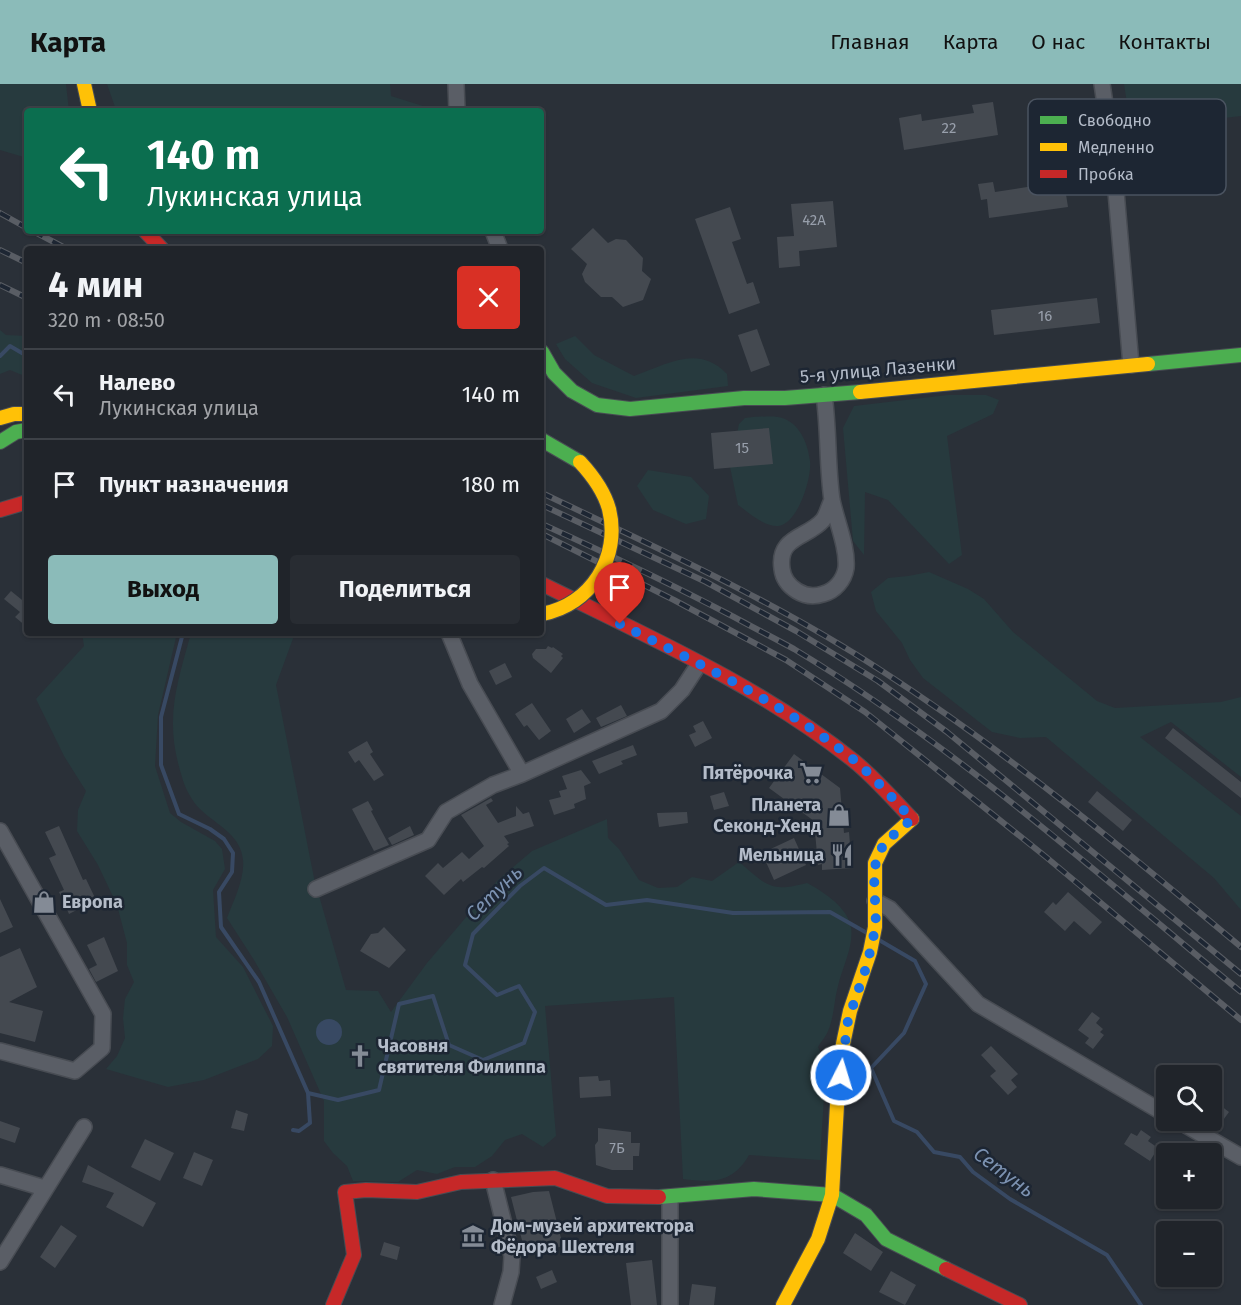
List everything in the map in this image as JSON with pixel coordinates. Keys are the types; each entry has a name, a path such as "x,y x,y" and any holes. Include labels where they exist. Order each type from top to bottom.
{"street":[{"path":"456,84 457,108"},
{"path":"1102,84 1104,99"},
{"path":"86,90 89,108"},
{"path":"1116,195 1131,365"},
{"name":"5-я улица Лазенки","path":"544,356 554,373 572,391 597,405 630,410 744,398 824,395 1241,355"},
{"path":"824,395 832,500 846,568 836,587 815,596 804,594 794,589 786,581 782,571 782,559 785,549 792,540 823,520 832,500"},
{"path":"0,418 24,414"},
{"path":"0,442 16,432 24,431"},
{"path":"544,441 580,462 598,482 610,509 613,539 610,554 598,579 582,595 562,608 544,613"},
{"path":"0,495 2,509 24,503"},
{"path":"544,585 699,664 785,711 855,761 912,819 890,837 879,851 874,875 876,925 867,965 848,1020 843,1052 829,1213 808,1262 783,1305"},
{"path":"450,636 470,684 522,774"},
{"path":"316,889 428,840 446,812 493,785 661,711 682,690 699,664"},
{"path":"0,831 104,1014 102,1048 75,1071 0,1051"},
{"path":"875,901 890,909 978,1004 1156,1109"},
{"path":"0,1262 84,1127"},
{"path":"1196,1131 1241,1157"},
{"path":"0,1176 44,1188"},
{"path":"333,1305 354,1255 345,1192 366,1190 417,1192 461,1182 555,1178 607,1196 670,1197 754,1189 832,1195 866,1215 886,1239 1020,1305"},
{"path":"493,1180 512,1256 511,1272 502,1305"},
{"path":"670,1197 670,1305"}],"green space":[{"path":"0,84 66,84 69,108 24,108 24,157 0,150"},
{"path":"107,84 390,84 391,96 429,108 116,108"},
{"path":"1124,84 1241,84 1241,116 1226,118 1226,99 1126,99"},
{"path":"0,330 6,335 24,336 24,376 10,370 0,374"},
{"path":"575,336 594,355 634,376 671,362 694,358 716,365 727,374 728,386 636,398 592,383 565,359 556,344"},
{"path":"948,395 986,395 999,400 993,414 947,436 962,555 949,564 888,500 865,492 864,555 853,541 843,428 854,406"},
{"path":"778,417 791,422 803,437 809,455 809,478 802,499 792,517 778,526 762,522 738,505 730,467 739,424 745,418"},
{"path":"648,470 691,477 709,496 706,519 686,524 653,510 637,486"},
{"path":"929,572 968,589 984,599 1013,632 1097,701 1115,708 1221,702 1241,697 1241,777 1171,722 1140,737 1241,816 1241,910 1214,878 1046,737 1020,738 992,732 923,678 910,660 902,643 876,611 871,592 888,578"},
{"path":"82,636 176,636 158,715 155,766 170,813 181,822 215,841 222,849 225,869 213,890 216,937 243,967 273,1026 272,1046 258,1059 204,1080 168,1087 106,1069 117,1056 125,1038 123,1018 125,999 134,982 127,965 127,943 117,905 98,865 77,831 78,810 86,791 64,756 36,699 84,646"},
{"path":"190,636 294,636 276,685 314,878 346,990 378,991 391,1012 427,963 497,881 532,851 607,819 608,838 619,849 639,880 658,888 677,887 692,877 712,881 739,862 769,885 784,887 807,883 832,899 847,916 851,939 830,1026 818,1047 826,1065 820,1160 749,1155 736,1171 721,1179 704,1181 683,1179 674,997 545,1006 556,1136 543,1147 522,1134 505,1140 492,1156 475,1167 455,1167 437,1174 417,1170 398,1182 353,1181 347,1166 324,1141 324,1101 287,1017 227,918 238,890 243,860 241,851 232,836 197,806 183,781 177,757 173,721 181,670"}],"water":[{"path":"329,1019 338,1023 342,1032 338,1041 329,1045 320,1041 316,1032 320,1023"}],"building":[{"path":"993,102 998,135 904,150 899,118 921,114 922,121 974,113 972,105"},
{"path":"993,182 995,192 1028,187 1028,195 1066,195 1068,207 989,218 987,199 981,200 978,184"},
{"path":"833,201 837,247 799,251 800,266 779,268 777,237 794,236 791,204"},
{"path":"730,207 741,239 732,242 747,284 753,282 760,303 729,314 695,219"},
{"path":"593,228 608,243 616,239 626,240 643,258 642,271 651,279 643,300 623,307 612,297 601,297 585,282 582,274 587,264 571,249"},
{"path":"1097,298 1100,323 994,335 991,310"},
{"path":"757,329 770,365 751,372 738,335"},
{"path":"769,428 773,464 714,469 711,433"},
{"path":"11,591 24,602 24,624 15,617 20,612 4,599"},
{"path":"548,646 563,654 561,656 563,658 551,673 533,658 532,654 536,649 546,649"},
{"path":"505,663 512,677 496,685 489,671"},
{"path":"532,703 551,731 539,740 527,725 524,727 515,714"},
{"path":"621,705 627,716 601,727 596,718"},
{"path":"582,709 591,722 574,733 566,719"},
{"path":"703,721 712,738 695,747 689,735 696,732 693,726"},
{"path":"1173,728 1241,782 1241,798 1165,738"},
{"path":"367,741 373,752 370,754 384,775 374,781 359,760 355,763 348,752"},
{"path":"633,745 637,755 599,774 592,761"},
{"path":"794,754 840,788 844,833 849,832 852,868 822,870 822,864 818,865 814,821 769,788"},
{"path":"581,770 591,783 584,786 586,799 574,804 575,808 554,815 549,800 561,797 559,791 567,789 562,776"},
{"path":"1097,791 1132,820 1123,831 1088,802"},
{"path":"724,792 729,806 714,810 710,796"},
{"path":"491,798 493,801 486,805 498,823 516,816 516,806 523,814 529,812 534,826 504,836 509,846 484,868 482,867 463,882 461,879 444,895 425,876 438,863 443,868 462,852 469,859 484,846 461,815"},
{"path":"368,801 389,845 374,851 352,809"},
{"path":"687,812 688,823 659,827 657,813"},
{"path":"59,826 83,880 86,879 96,900 69,914 59,892 64,890 49,858 56,855 45,832"},
{"path":"410,826 414,835 392,845 388,838"},
{"path":"794,838 806,865 774,880 762,853"},
{"path":"1068,892 1102,922 1090,935 1074,921 1065,931 1044,912 1053,902 1056,905"},
{"path":"0,899 13,927 0,933"},
{"path":"384,927 406,950 389,968 360,951 371,934 378,933"},
{"path":"104,937 118,971 96,982 89,969 97,965 87,945"},
{"path":"20,948 37,987 9,1002 43,1011 35,1042 0,1033 0,957"},
{"path":"1092,1012 1100,1018 1096,1023 1103,1029 1100,1032 1104,1035 1093,1049 1085,1043 1089,1038 1078,1030"},
{"path":"991,1046 1018,1074 1011,1080 1017,1087 1008,1095 990,1076 996,1071 981,1055"},
{"path":"598,1076 599,1081 610,1080 611,1096 580,1098 579,1077"},
{"path":"1222,1107 1229,1112 1222,1122"},
{"path":"236,1110 248,1114 244,1131 231,1128"},
{"path":"0,1121 20,1128 15,1143 0,1138"},
{"path":"598,1128 631,1132 631,1143 640,1143 639,1156 633,1156 633,1170 612,1170 596,1165 595,1145 598,1141"},
{"path":"1141,1130 1151,1137 1148,1141 1156,1147 1150,1161 1124,1144 1131,1133 1137,1136"},
{"path":"145,1139 174,1153 160,1181 131,1167"},
{"path":"194,1152 213,1160 202,1186 183,1178"},
{"path":"88,1165 156,1203 143,1227 106,1207 114,1193 82,1182"},
{"path":"549,1191 563,1246 526,1256 511,1197"},
{"path":"61,1225 77,1236 55,1268 40,1257"},
{"path":"855,1233 883,1252 871,1271 843,1253"},
{"path":"384,1242 400,1247 397,1260 380,1255"},
{"path":"652,1260 657,1305 631,1305 626,1263"},
{"path":"552,1270 557,1282 541,1289 536,1277"},
{"path":"891,1271 916,1285 905,1305 879,1292"},
{"path":"692,1284 716,1287 714,1305 689,1305"}],"waterway":[{"name":"Сетунь","path":"0,356 10,346 24,354"},
{"name":"Сетунь","path":"182,636 161,717 161,765 179,814 210,829 224,839 233,853 232,872 219,892 221,927 259,982 308,1093 338,1100 379,1090 399,1004 433,996 449,1045 483,1060 524,1043 535,1012 519,986 497,995 465,965 473,934 520,886 544,868 606,905 647,900 733,913 830,912 867,933"},
{"name":"Сетунь","path":"879,940 915,961 926,984 904,1033 871,1068 894,1121 917,1132 934,1152 960,1157 973,1172 1010,1199 1107,1255 1141,1305"},
{"path":"293,1130 299,1131 310,1123 308,1093"}],"railway":[{"path":"0,213 24,226"},
{"path":"39,234 61,246"},
{"path":"0,250 24,262"},
{"path":"0,285 24,297"},
{"path":"544,494 758,598 882,671 1021,769 1241,947"},
{"path":"544,506 706,582 796,631 878,681 947,732 1241,974"},
{"path":"544,525 734,617 794,649 854,687 912,727 1024,812 1241,992"},
{"path":"544,535 674,600 786,660 865,712 1046,857 1241,1020"}],"traffic: fast":[{"path":"1148,364 1241,355"},
{"path":"544,356 554,373 572,391 597,405 630,409 744,398 785,398 860,392"},
{"path":"0,442 16,432 24,431"},
{"path":"544,441 580,462"},
{"path":"659,1197 754,1189 832,1195 866,1215 886,1239 946,1269"}],"traffic: slow":[{"path":"84,84 89,108"},
{"path":"860,392 1148,364"},
{"path":"0,418 24,414"},
{"path":"544,613 575,601 588,589 606,561 612,527 609,509 598,484 580,462"},
{"path":"783,1305 818,1239 832,1195 838,1087 843,1044 850,1011 870,952 875,927 875,863 884,844 912,819"}],"traffic: jam":[{"path":"148,234 159,246"},
{"path":"0,510 24,503"},
{"path":"544,585 703,664 781,709 854,761 912,819"},
{"path":"333,1305 354,1255 345,1192 366,1190 417,1192 461,1182 555,1178 607,1196 659,1197"},
{"path":"946,1269 1020,1305"}],"place":[{"name":"Пятёрочка","path":"811,773"},
{"name":"Планета Секонд-Хенд","path":"839,815"},
{"name":"Мельница","path":"842,855"},
{"name":"Европа","path":"44,902"},
{"name":"Часовня святителя Филиппа","path":"360,1056"},
{"name":"Дом-музей архитектора Фёдора Шехтеля","path":"473,1236"}],"route":[{"path":"620,624 740,685 785,711 855,761 912,819 884,843 876,861 874,875 876,925 867,965 848,1020 841,1075"}]}
